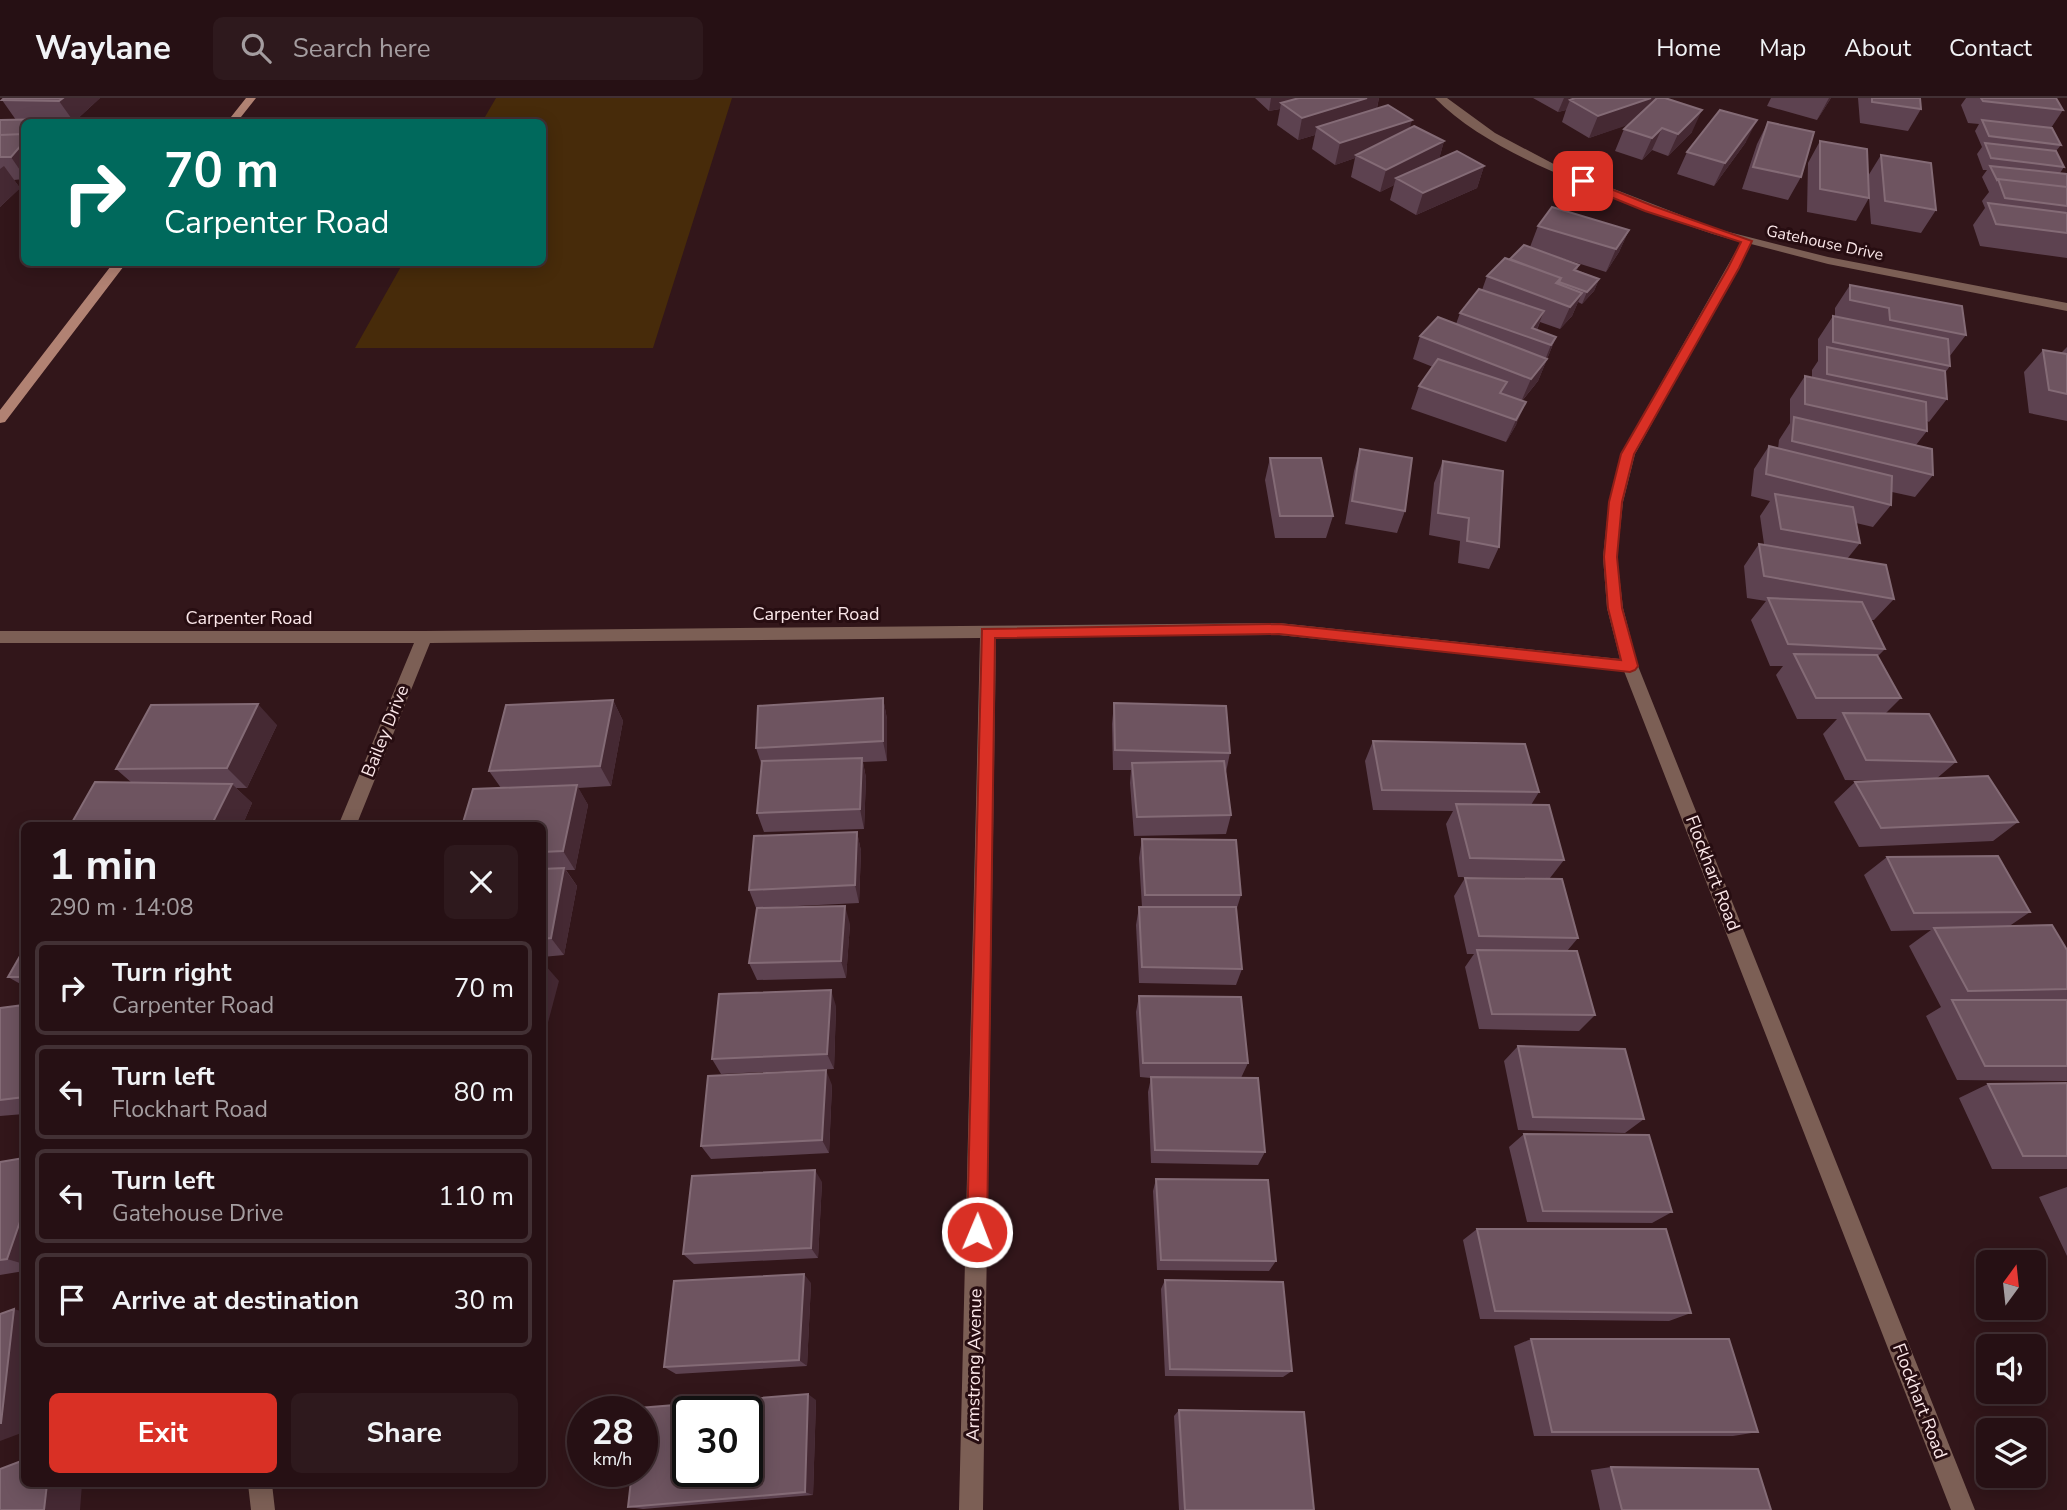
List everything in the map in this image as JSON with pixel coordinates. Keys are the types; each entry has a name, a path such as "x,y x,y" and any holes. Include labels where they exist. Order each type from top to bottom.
{"main road":[{"path":"234,119 251,98"},
{"path":"0,419 118,266"}],"street":[{"name":"Gatehouse Drive","path":"1440,98 1491,135 1561,172 1649,209 1746,241 2067,307"},
{"name":"Flockhart Road","path":"1746,241 1734,268 1628,454 1616,502 1610,557 1615,608 1630,666 1963,1510"},
{"name":"Carpenter Road","path":"0,637 424,637 1279,629 1630,666"},
{"name":"Armstrong Avenue","path":"971,1510 988,632"},
{"name":"Bailey Drive","path":"349,822 424,637"},
{"path":"260,1487 264,1510"}],"shaded area":[{"path":"496,98 732,98 653,348 355,348 401,266 546,266 546,119 484,119"}],"building":[{"path":"63,98 59,101 2,100"},
{"path":"1299,98 1367,98 1302,118 1281,103"},
{"path":"1651,98 1598,116 1570,100"},
{"path":"1657,98 1702,110 1678,134 1662,128 1652,138 1624,129"},
{"path":"1872,98 1920,98 1921,109 1872,102"},
{"path":"1981,98 2056,98 2063,110 1983,101"},
{"path":"1388,105 1412,120 1340,143 1317,127"},
{"path":"1720,110 1757,120 1725,163 1687,152"},
{"path":"0,120 21,120 21,134 0,135"},
{"path":"1982,120 2052,128 2061,145 1989,136"},
{"path":"1768,122 1814,132 1801,177 1753,167"},
{"path":"1414,126 1444,141 1386,170 1356,155"},
{"path":"21,134 21,145 11,157 0,157 0,135"},
{"path":"1820,141 1867,149 1869,198 1820,189"},
{"path":"1985,143 2056,151 2064,167 1991,158"},
{"path":"1457,151 1484,166 1423,193 1396,178"},
{"path":"1881,155 1931,163 1936,210 1885,201"},
{"path":"1990,166 2067,174 2067,187 1997,180"},
{"path":"1998,179 2067,187 2067,206 2005,198"},
{"path":"1988,203 2067,213 2067,233 1996,224"},
{"path":"1552,207 1629,230 1616,249 1538,226"},
{"path":"1524,245 1579,265 1574,270 1599,279 1587,292 1559,282 1561,278 1510,259"},
{"path":"1505,258 1561,278 1556,283 1582,293 1570,307 1487,276"},
{"path":"1850,285 1962,306 1966,335 1890,320 1889,308 1850,300"},
{"path":"1479,289 1544,311 1532,328 1556,337 1551,345 1460,313"},
{"path":"1833,316 1948,339 1950,366 1833,342"},
{"path":"1438,317 1547,359 1531,379 1420,336"},
{"path":"1827,347 1945,371 1947,399 1827,374"},
{"path":"2043,350 2067,354 2067,394 2049,390"},
{"path":"1438,359 1507,382 1500,393 1526,402 1516,420 1419,386"},
{"path":"1805,376 1926,402 1927,431 1805,404"},
{"path":"1794,417 1932,449 1933,475 1792,441"},
{"path":"1769,446 1892,476 1891,505 1766,474"},
{"path":"1360,449 1412,458 1405,511 1352,501"},
{"path":"1270,458 1321,458 1333,516 1280,516"},
{"path":"1443,461 1503,471 1499,547 1467,541 1469,518 1438,513"},
{"path":"1775,494 1853,507 1860,543 1781,529"},
{"path":"1759,544 1886,565 1894,599 1764,576"},
{"path":"1768,598 1862,602 1885,649 1788,644"},
{"path":"1794,654 1877,655 1901,698 1816,698"},
{"path":"883,698 883,741 756,748 758,706"},
{"path":"613,700 600,766 489,771 506,705"},
{"path":"1114,703 1226,706 1230,753 1115,750"},
{"path":"258,704 227,768 116,769 151,705"},
{"path":"1843,713 1929,714 1956,762 1866,760"},
{"path":"1373,741 1525,744 1539,792 1382,790"},
{"path":"862,758 860,809 757,813 762,761"},
{"path":"1224,761 1231,815 1137,817 1132,763"},
{"path":"1988,776 2018,822 1881,828 1855,782"},
{"path":"95,782 232,784 213,822 72,822"},
{"path":"577,785 563,851 546,852 546,822 463,822 473,789"},
{"path":"1456,804 1549,805 1564,860 1470,858"},
{"path":"857,832 855,885 749,890 754,836"},
{"path":"1142,839 1236,840 1241,895 1145,895"},
{"path":"1998,856 2030,912 1914,913 1887,857"},
{"path":"564,868 551,938 546,939 546,869"},
{"path":"1465,878 1562,879 1578,938 1479,936"},
{"path":"845,906 841,961 749,963 757,908"},
{"path":"1139,907 1236,907 1242,969 1142,967"},
{"path":"2052,925 2067,950 2067,989 1968,991 1934,928"},
{"path":"1477,950 1577,951 1595,1015 1492,1014"},
{"path":"21,954 21,977 8,977"},
{"path":"831,990 827,1054 712,1059 719,994"},
{"path":"1139,996 1241,997 1248,1063 1143,1063"},
{"path":"1952,1000 2067,1000 2067,1066 1985,1066"},
{"path":"21,1005 21,1097 0,1100 0,1008"},
{"path":"1518,1046 1625,1049 1644,1119 1533,1117"},
{"path":"826,1070 822,1140 701,1146 708,1076"},
{"path":"1151,1077 1258,1078 1265,1152 1155,1150"},
{"path":"2067,1083 2067,1156 2023,1156 1988,1084"},
{"path":"1524,1134 1649,1135 1672,1212 1543,1211"},
{"path":"21,1158 21,1219 7,1259 0,1260 0,1162"},
{"path":"815,1170 811,1248 683,1254 692,1176"},
{"path":"1156,1179 1268,1180 1276,1261 1161,1260"},
{"path":"1477,1229 1666,1229 1691,1313 1495,1311"},
{"path":"804,1274 799,1360 664,1367 674,1281"},
{"path":"1165,1280 1283,1282 1292,1371 1170,1369"},
{"path":"14,1309 1,1423 0,1423 0,1314"},
{"path":"1531,1339 1729,1339 1758,1432 1552,1432"},
{"path":"808,1394 805,1492 628,1507 630,1487 658,1487 658,1406 672,1405 672,1487 763,1487 763,1398"},
{"path":"1179,1410 1304,1412 1314,1510 1185,1510"},
{"path":"21,1461 21,1487 47,1487 44,1510 0,1510 0,1469"},
{"path":"1611,1467 1758,1469 1771,1510 1622,1510"}],"route":[{"path":"977,1232 988,632 1279,629 1630,666 1615,608 1610,557 1616,502 1628,454 1734,268 1746,241 1649,209 1583,181"}]}
